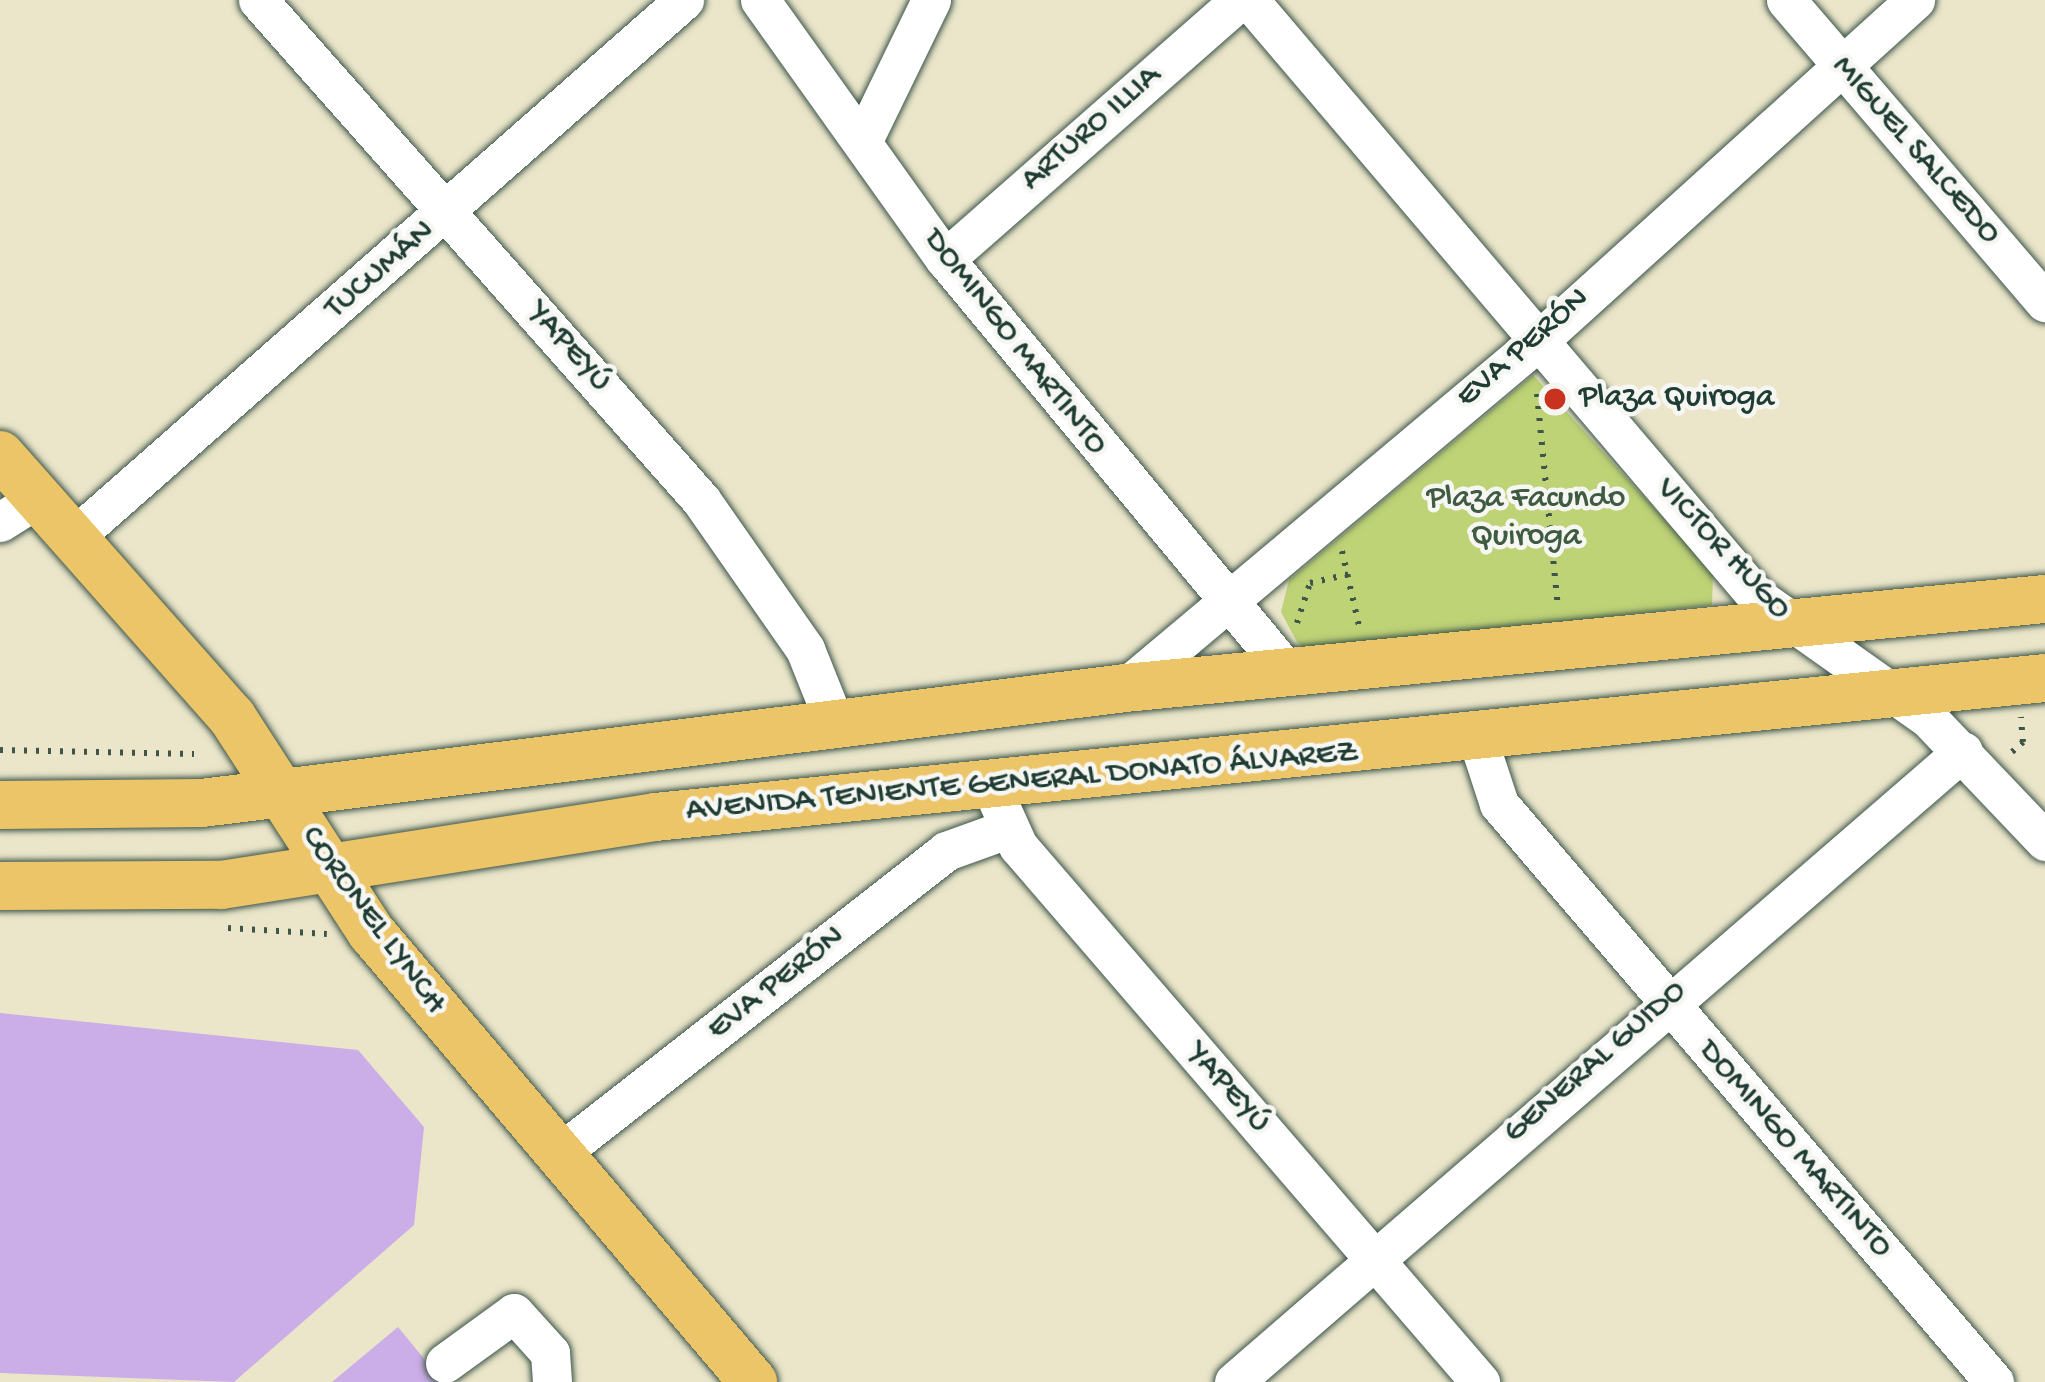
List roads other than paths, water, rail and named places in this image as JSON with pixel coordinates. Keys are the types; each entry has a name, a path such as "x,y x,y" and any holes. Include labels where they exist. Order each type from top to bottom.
{"main road":[{"name":"CORONEL LYNCH","path":"0,455 19,510 74,537 232,717 327,866 556,1156 753,1382"},
{"path":"0,805 281,794 1126,688 2045,599"},
{"name":"AVENIDA TENIENTE GENERAL DONATO ÁLVAREZ","path":"0,886 221,885 656,817 932,793 999,808 1478,740 2045,678"}],"street":[{"name":"YAPEYÚ","path":"258,0 700,500 805,649 835,724"},
{"name":"TUCUMÁN","path":"74,537 449,212 684,0"},
{"name":"DOMINGO MARTINTO","path":"760,0 866,134 945,259 1219,600 1287,671"},
{"path":"866,134 931,0"},
{"name":"ARTURO ILLIA","path":"945,259 1240,0"},
{"name":"VICTOR HUGO","path":"1249,0 1537,342 1790,626 1893,691 1964,751 2045,841"},
{"name":"MIGUEL SALCEDO","path":"1786,0 2045,302"},
{"name":"EVA PERÓN","path":"1126,688 1219,600 1537,342 1839,63 1915,0"},
{"name":"DOMINGO MARTINTO","path":"1478,740 1498,804 1994,1382"},
{"name":"GENERAL GUIDO","path":"1234,1382 1665,1000 1964,751"},
{"path":"932,793 946,851"},
{"name":"YAPEYÚ","path":"999,808 1373,1260 1480,1382"},
{"name":"EVA PERÓN","path":"556,1156 999,808"},
{"path":"445,1363 514,1313 550,1354 551,1382"}],"place":[{"name":"Plaza Quiroga","path":"1555,399"}],"park label":[{"name":"Plaza Facundo Quiroga","path":"1526,519"}]}
